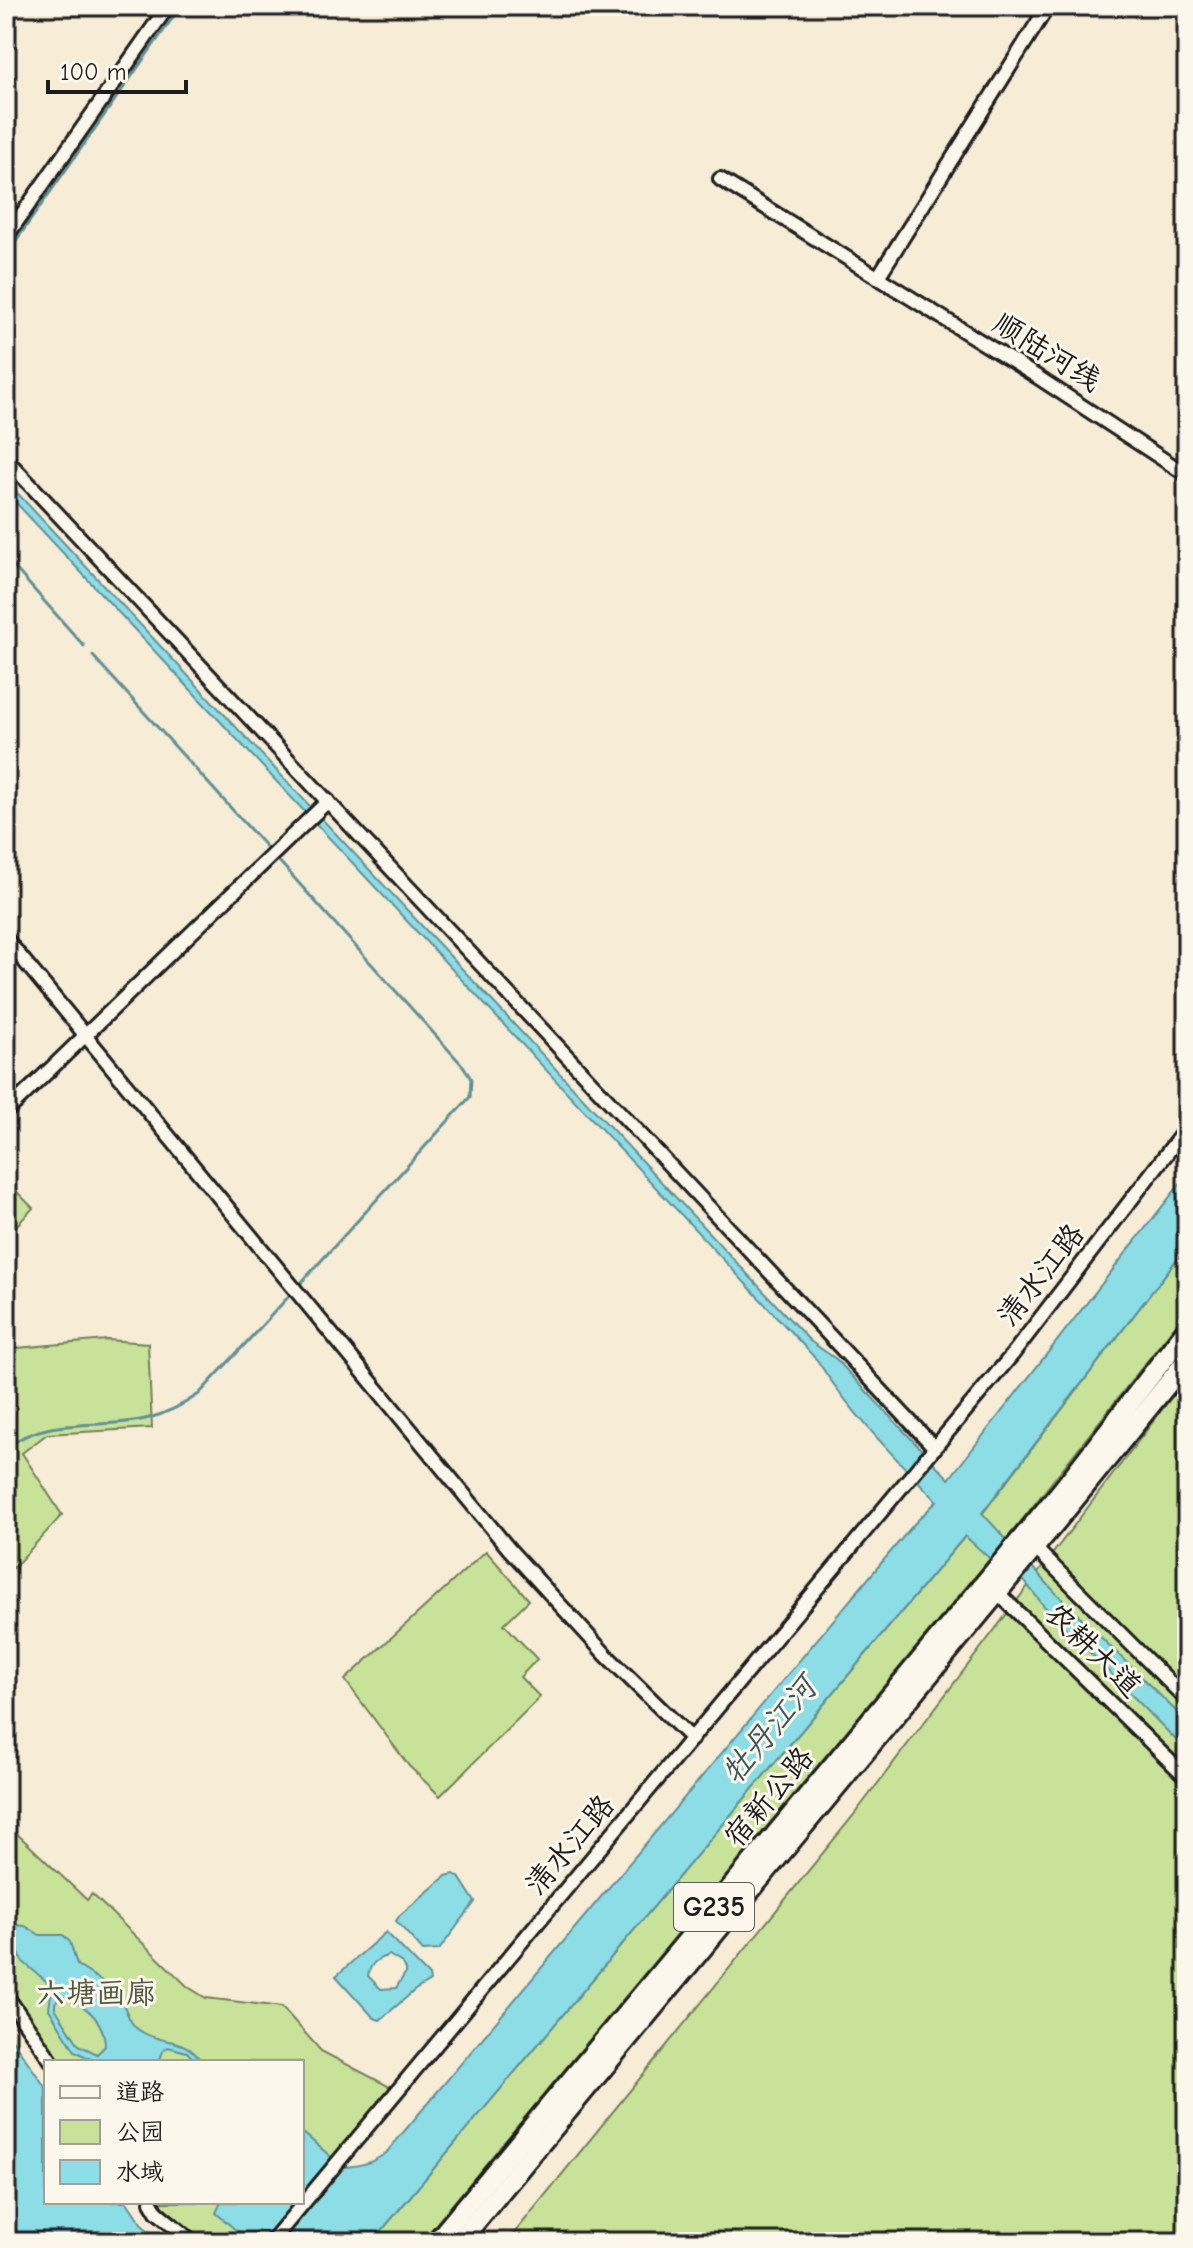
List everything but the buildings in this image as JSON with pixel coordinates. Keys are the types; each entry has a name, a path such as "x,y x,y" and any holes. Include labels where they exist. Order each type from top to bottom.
{"highway":[{"path":"1028,1547 1187,1329"},
{"path":"998,1583 1187,1360"},
{"name":"宿新公路","path":"436,2242 998,1583"},
{"name":"宿新公路","path":"459,2242 998,1583"}],"street":[{"path":"6,237 168,6"},
{"path":"878,277 1048,6"},
{"name":"顺陆河线","path":"720,179 1076,401 1187,475"},
{"path":"6,459 325,804 933,1450"},
{"path":"6,1112 325,804"},
{"path":"6,939 509,1549 606,1655 692,1739"},
{"name":"清水江路","path":"304,2203 1021,1343 1187,1127"},
{"path":"1028,1547 1187,1700"},
{"name":"农耕大道","path":"998,1583 1187,1778"},
{"path":"6,1995 51,2060"},
{"path":"152,2204 157,2212 193,2242"},
{"name":"清水江路","path":"271,2242 303,2204"}],"green space":[{"path":"6,1181 33,1208 6,1237"},
{"path":"1187,1246 1187,1310 1018,1525 421,2242 372,2242 966,1535"},
{"path":"107,1340 148,1343 152,1428 47,1434 22,1453 62,1515 6,1576 6,1349"},
{"path":"1187,1377 1187,2242 507,2242 853,1816"},
{"path":"486,1551 529,1600 504,1624 537,1659 520,1677 540,1697 440,1796 409,1766 345,1680"},
{"name":"六塘画廊","path":"13,1830 87,1900 92,1894 188,1987 206,1998 282,2007 321,2051 392,2088 304,2195 304,2060 58,2060 6,1984 6,1837"},
{"path":"158,2204 296,2204 265,2242 200,2242"}],"water":[{"name":"牡丹江河","path":"6,481 810,1341 836,1359 949,1479 1187,1175 1187,1246 982,1513 1055,1592 1187,1722 1187,1751 1044,1606 1025,1582 996,1556 989,1558 965,1536 372,2242 279,2242 258,2230 245,2238 216,2213 220,2204 304,2204 304,2134 343,2167 366,2163 386,2153 914,1524 937,1501 858,1416 817,1360 6,492"},
{"path":"454,1874 475,1902 439,1950 423,1951 396,1921 446,1876"},
{"path":"16,1925 25,1926 40,1935 63,1935 70,1942 77,1965 114,1990 137,2029 181,2044 200,2060 194,2060 187,2052 168,2047 160,2060 92,2060 75,2051 49,2009 51,1994 46,1981 22,1961 10,1929","holes":["67,1997 99,2023 104,2037 105,2046 97,2054 79,2045 55,2008 55,2003 59,1998"]},
{"path":"386,1932 429,1976 430,1981 380,2020 374,2018 336,1976","holes":["389,1955 402,1963 406,1972 396,1988 381,1989 368,1976 372,1965"]},
{"path":"6,2031 44,2085 44,2204 128,2204 143,2226 162,2242 20,2242 6,2222"}],"waterway":[{"path":"6,255 181,6"},
{"path":"6,558 84,646"},
{"path":"93,656 268,849"},
{"path":"278,860 464,1067 471,1079 470,1097 300,1284"},
{"path":"6,1448 22,1437 39,1431 75,1425 131,1422 181,1405 199,1394 290,1295"}]}
